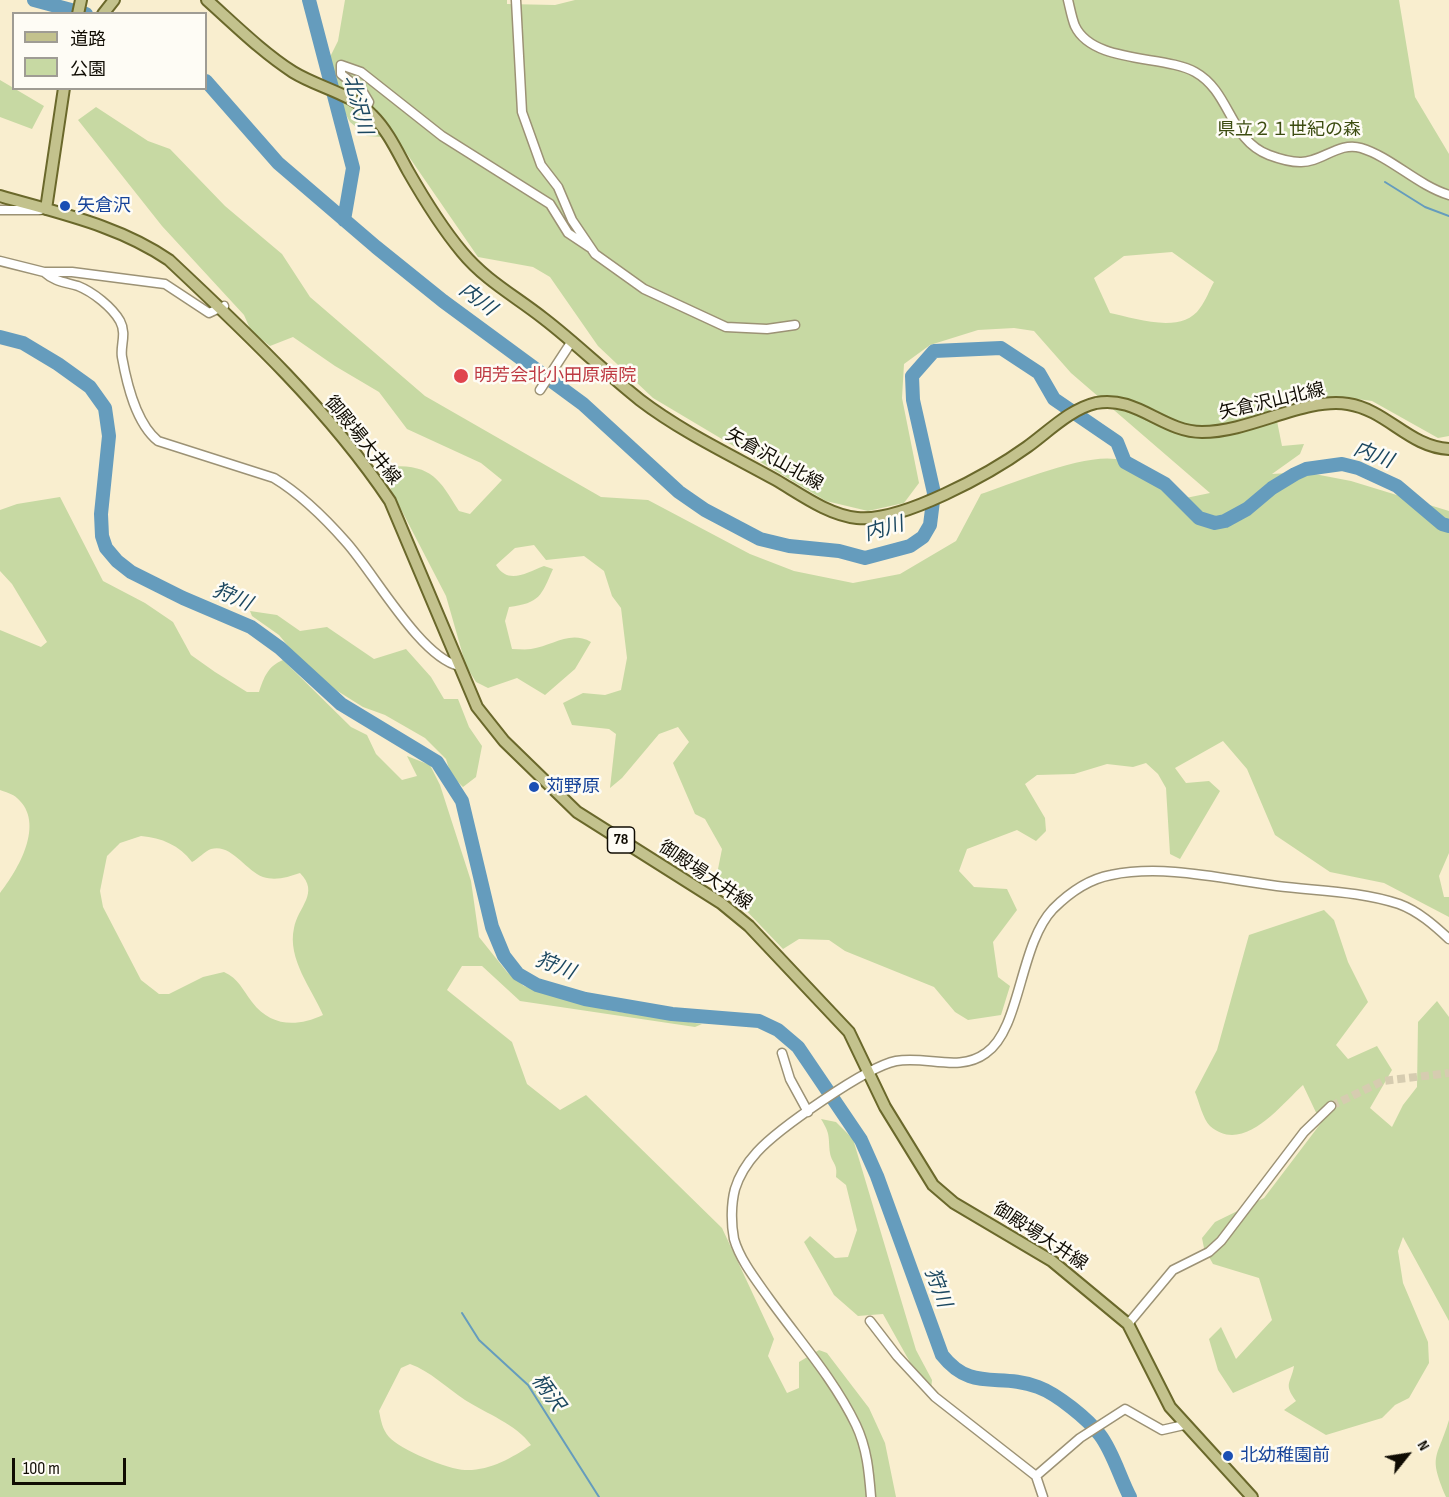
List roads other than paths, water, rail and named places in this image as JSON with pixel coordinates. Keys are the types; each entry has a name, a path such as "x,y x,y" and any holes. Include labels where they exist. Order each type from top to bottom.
{"main road":[{"name":"矢倉沢山北線","path":"207,0 281,64 362,106 392,141 422,193 462,252 495,284 572,341 657,411 845,516 874,519 957,488 1007,462 1068,417 1096,403 1114,402 1134,406 1168,424 1197,432 1243,428 1315,406 1344,403 1370,410 1422,444 1449,449"},
{"path":"46,209 64,90"},
{"name":"御殿場大井線","path":"0,196 107,227 142,243 169,260 222,308 284,371 376,480 399,522 477,707 490,727 556,794 578,812 721,903 749,926 849,1032 885,1107 933,1185 954,1203 1052,1261 1128,1324 1170,1407 1184,1425 1214,1452 1252,1497"}],"street":[{"path":"516,0 522,112 540,165 562,193 567,210 589,247"},
{"path":"1068,0 1075,26 1082,35 1097,46 1136,59 1183,66 1197,73 1216,88 1241,135 1269,155 1301,162 1347,147 1361,148 1434,190 1449,195"},
{"path":"362,106 369,102 367,96 341,74 341,65 361,72 442,136 550,204 568,233 589,247 607,264 644,289 726,327 767,329 795,325"},
{"path":"0,210 46,209"},
{"path":"0,261 44,272 72,272 165,284 209,313 222,308"},
{"path":"44,272 54,280 92,294 120,322 124,338 121,355 139,416 148,433 158,441 274,478 288,486 309,502 347,543 423,641 448,664 459,666"},
{"path":"540,390 572,341"},
{"path":"871,1497 863,1444 847,1408 755,1279 734,1238 734,1200 742,1171 758,1151 808,1112 883,1064 900,1060 948,1064 973,1060 986,1054 996,1044 1006,1025 1030,949 1041,925 1066,897 1107,875 1135,871 1181,873 1369,896 1403,906 1430,921 1449,939"},
{"path":"782,1053 790,1079 808,1112"},
{"path":"1128,1324 1173,1270 1209,1252 1221,1241 1288,1151 1331,1106"},
{"path":"870,1321 934,1398 1036,1476 1044,1497"},
{"path":"1036,1476 1080,1438 1125,1409 1162,1430 1184,1425"}],"waterway":[{"name":"内川","path":"34,0 79,12"},
{"name":"北沢川","path":"309,0 353,168 344,220"},
{"name":"内川","path":"207,82 278,163 376,247 443,301 583,404 679,492 705,510 760,539 789,546 839,551 865,558 910,546 923,537 930,525 934,493 913,400 912,376 934,351 1001,348 1039,373 1054,399 1117,442 1125,462 1165,484 1199,518 1215,523 1225,521 1247,509 1272,488 1295,474 1306,469 1342,464 1358,468 1397,486 1442,524 1449,526"},
{"path":"1385,182 1425,207 1449,216"},
{"name":"狩川","path":"0,337 23,343 58,364 90,387 105,408 109,436 101,514 102,536 106,548 117,561 131,572 183,598 251,627 280,648 341,704 437,762 462,801 492,927 504,956 518,974 537,985 585,999 672,1014 759,1021 778,1030 798,1047 861,1140 877,1176 942,1355 953,1367 964,1374 975,1378 1011,1381 1038,1387 1072,1408 1095,1429 1105,1442 1130,1497"},
{"name":"柄沢","path":"462,1313 479,1340 528,1385 599,1497"}],"tunnel":[{"path":"1331,1106 1383,1081 1449,1073"}],"place":[{"name":"矢倉沢","path":"65,206"},
{"name":"明芳会北小田原病院","path":"461,376"},
{"name":"苅野原","path":"534,787"},
{"name":"北幼稚園前","path":"1228,1456"}],"park label":[{"name":"県立２１世紀の森","path":"1289,130"}]}
